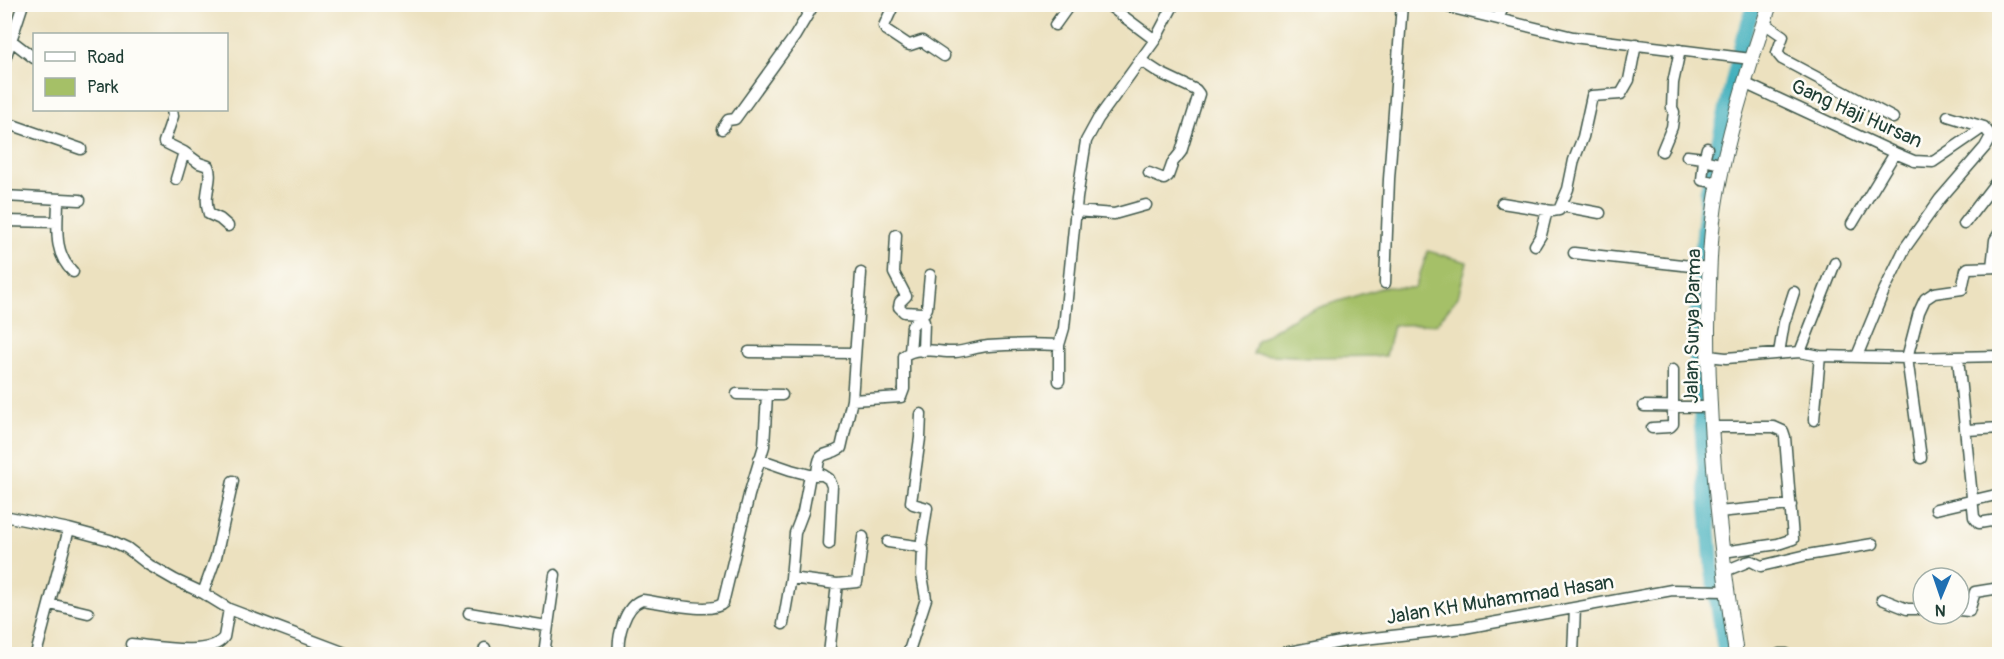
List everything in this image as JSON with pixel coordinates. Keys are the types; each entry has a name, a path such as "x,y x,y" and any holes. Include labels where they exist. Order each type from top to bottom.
{"main road":[{"name":"Jalan Surya Darma","path":"1737,654 1724,591 1725,571 1711,427 1706,407 1707,267 1713,182 1711,159 1744,83 1747,59 1770,4"}],"street":[{"path":"4,62 22,4"},
{"path":"722,129 729,119 735,119 790,44 814,4"},
{"path":"894,4 884,26 886,30 910,45 922,41 945,56"},
{"path":"1055,25 1070,4"},
{"path":"1107,4 1155,40"},
{"path":"1059,381 1059,345 1064,328 1082,158 1090,131 1155,40 1174,4"},
{"path":"1385,283 1389,179 1402,4"},
{"path":"1436,4 1573,37 1747,59"},
{"path":"1498,18 1506,4"},
{"path":"1764,23 1783,36 1778,53 1782,59 1893,118"},
{"path":"12,42 33,57"},
{"path":"1502,203 1559,210 1568,189 1592,96 1621,94 1629,80 1636,44"},
{"path":"1662,151 1674,118 1673,84 1680,50"},
{"path":"1140,60 1160,73 1197,90 1199,94 1181,152 1173,162 1169,174 1164,179 1149,174"},
{"name":"Gang Haji Hursan","path":"1744,83 1914,161 1933,162 1984,127"},
{"path":"172,111 173,116 164,142 210,168 206,205 209,214 228,226"},
{"path":"1857,356 1905,249 1940,199 1990,140 1991,136 1984,127 1948,116"},
{"path":"4,122 81,149"},
{"path":"176,179 184,152"},
{"path":"1852,224 1895,153"},
{"path":"1687,156 1711,159 1702,177 1713,182"},
{"path":"1964,224 2000,177"},
{"path":"4,196 80,200"},
{"path":"58,199 58,244 66,266 73,272"},
{"path":"1076,211 1114,214 1146,205"},
{"path":"1562,206 1600,213"},
{"path":"1535,245 1543,231 1547,210"},
{"path":"4,221 57,222"},
{"path":"1921,458 1907,358 1919,312 1929,295 1939,291 1960,290 1968,268 1996,267 1995,240 2000,232"},
{"path":"896,235 894,273 906,296 900,302 899,307 904,312 921,314"},
{"path":"1575,254 1707,267"},
{"path":"1800,352 1835,263"},
{"path":"783,624 791,578 795,533 820,458 823,454 841,448 852,400 861,273"},
{"path":"910,352 912,326 927,308 930,275"},
{"path":"1779,353 1784,323 1794,292"},
{"path":"921,314 924,322 923,351"},
{"path":"852,400 901,397 904,389 904,356 910,352 954,352 985,346 1059,345"},
{"path":"749,352 855,353"},
{"path":"1708,356 1726,358 1800,352 1820,356 1907,358 2000,356"},
{"path":"1814,420 1820,356"},
{"path":"1958,357 1975,520 1978,523 1997,520 2000,531"},
{"path":"1652,428 1672,426 1679,406 1674,370"},
{"path":"736,394 782,395"},
{"path":"619,654 620,634 636,602 642,600 693,608 720,607 723,603 759,459 766,423 768,395"},
{"path":"1644,406 1706,407"},
{"path":"908,654 926,599 921,547 927,508 911,502 921,414"},
{"path":"1711,427 1774,427 1783,431 1785,437 1794,536 1790,541 1723,552"},
{"path":"1966,430 2000,428"},
{"path":"4,458 5,450"},
{"path":"759,459 829,479 832,486 829,544"},
{"path":"203,593 216,557 233,481"},
{"path":"1936,509 2000,494"},
{"path":"1718,512 1791,505"},
{"path":"4,516 110,540 127,548 149,565 229,609 348,654"},
{"path":"36,654 69,529"},
{"path":"791,578 837,584 857,582 863,537"},
{"path":"888,542 921,547"},
{"path":"1725,571 1751,561 1761,566 1807,555 1873,544"},
{"path":"544,654 555,575"},
{"path":"829,654 837,584"},
{"path":"1971,610 1975,592 2000,588"},
{"name":"Jalan KH Muhammad Hasan","path":"1279,654 1294,653 1346,641 1464,628 1672,590 1724,591"},
{"path":"1882,599 1911,609"},
{"path":"50,604 88,613"},
{"path":"1573,654 1575,608"},
{"path":"131,644 188,649 214,645 224,637 229,609"},
{"path":"469,613 547,626"},
{"path":"1779,654 1787,654"}],"green space":[{"path":"1428,251 1467,262 1458,297 1436,324 1393,325 1386,356 1313,357 1253,354 1257,341 1301,313 1384,287 1415,288"}],"waterway":[{"path":"1725,654 1712,568 1695,337 1707,192 1743,37 1755,4"}]}
